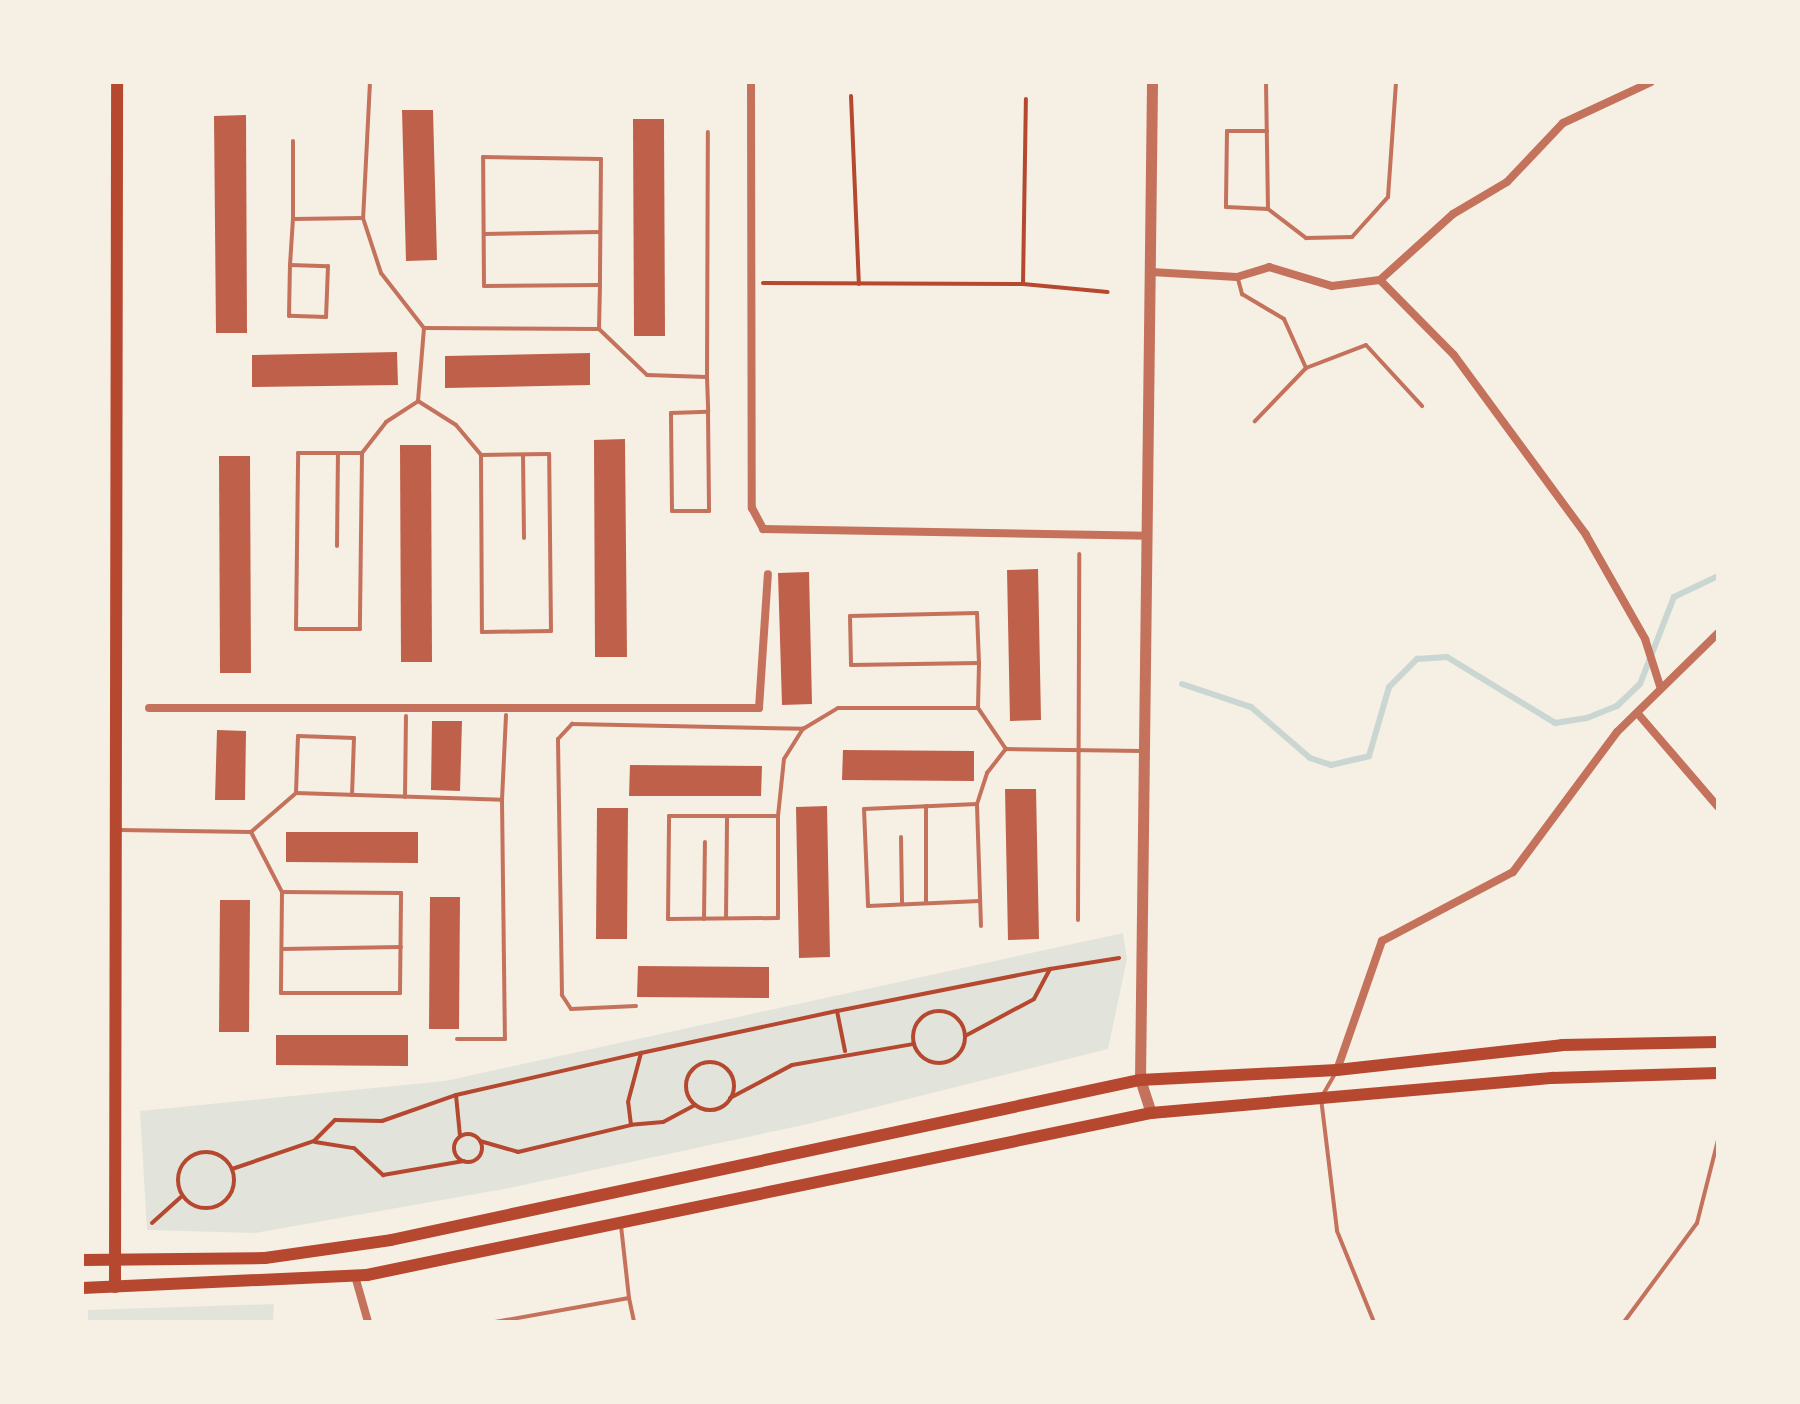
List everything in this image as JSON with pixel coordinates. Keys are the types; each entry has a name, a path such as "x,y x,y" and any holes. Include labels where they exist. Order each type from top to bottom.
{"main road":[{"path":"115,1287 117,82"},
{"path":"82,1260 265,1258 391,1240 1140,1080 1337,1070 1562,1045 1718,1042"},
{"path":"82,1288 355,1276 1151,1113 1321,1098 1718,1073"}],"street":[{"path":"751,82 752,508 763,529 1147,536"},
{"path":"1151,1113 1140,1080 1152,82"},
{"path":"1151,272 1237,277 1269,267 1332,286 1380,280 1453,214 1507,182 1563,123 1651,82"},
{"path":"1380,280 1454,355 1586,535 1645,639 1661,689"},
{"path":"149,708 759,708 768,574"},
{"path":"1337,1070 1382,941 1513,872 1617,732 1639,715 1718,633"},
{"path":"1639,715 1718,807"},
{"path":"355,1276 368,1322"}],"lane":[{"path":"370,82 363,218 381,273 424,328 418,401"},
{"path":"1266,82 1268,209"},
{"path":"1267,131 1227,131 1226,207 1268,209 1306,238 1352,237 1388,197 1396,82"},
{"path":"708,132 709,511 672,511 671,413 708,412"},
{"path":"290,265 328,266 326,317 289,316 290,265 293,219 293,141"},
{"path":"599,329 600,285 601,159 483,157 484,286 600,285"},
{"path":"293,219 363,218"},
{"path":"484,234 600,232"},
{"path":"1237,277 1242,294 1284,319 1306,368"},
{"path":"424,328 599,329 647,375 707,377"},
{"path":"1255,421 1306,368 1366,345 1422,406"},
{"path":"362,453 298,453 296,629 360,629 362,453 386,422 418,401"},
{"path":"418,401 456,425 481,455 482,632 551,631 549,454 481,455"},
{"path":"337,546 338,453"},
{"path":"523,455 524,538"},
{"path":"1078,920 1079,554"},
{"path":"979,663 851,665 850,616 977,613 979,663 978,708 1006,749"},
{"path":"778,816 669,816 668,919 778,918 778,816 784,759 803,729 838,708 978,708"},
{"path":"457,1039 505,1039 502,800 506,715"},
{"path":"405,797 406,716"},
{"path":"636,1006 571,1009 562,995 558,739 572,724 803,729"},
{"path":"296,793 298,736 354,738 352,795"},
{"path":"1006,749 1078,747 1144,751"},
{"path":"981,926 977,804 987,773 1006,749"},
{"path":"116,830 251,832 296,793 502,800"},
{"path":"977,804 864,809 868,906 980,901"},
{"path":"926,806 926,903"},
{"path":"726,918 727,816"},
{"path":"251,832 282,892 281,993 400,993 401,893 282,892"},
{"path":"901,837 902,904"},
{"path":"704,919 705,842"},
{"path":"282,949 401,947"},
{"path":"1337,1070 1321,1098 1337,1231 1374,1322"},
{"path":"1624,1322 1697,1223 1718,1140"},
{"path":"620,1223 634,1322"},
{"path":"495,1322 629,1298"}],"path":[{"path":"851,96 859,284"},
{"path":"1023,284 1026,99"},
{"path":"753,283 1023,284 1108,292"},
{"path":"232,1169 314,1141 335,1120 382,1121 456,1095 641,1053 837,1011 1119,958"},
{"path":"914,1044 930,1062 947,1062 965,1036 1034,999 1050,969"},
{"path":"837,1011 845,1051"},
{"path":"914,1044 920,1019 935,1012 959,1020 965,1036"},
{"path":"460,1136 518,1152 631,1125 663,1122 695,1105 710,1109 792,1065 845,1051 914,1044"},
{"path":"631,1125 628,1102 641,1053"},
{"path":"695,1105 688,1076 706,1062 727,1069 730,1098"},
{"path":"456,1095 460,1136 454,1152 464,1161"},
{"path":"314,1141 354,1148 383,1175 464,1161 480,1155 480,1141"},
{"path":"211,1152 232,1169 233,1187 223,1203 196,1207 182,1196 178,1178 192,1155 211,1152"},
{"path":"152,1223 182,1196"}],"shaded area":[{"path":"1123,933 1127,959 1108,1049 808,1124 504,1189 255,1233 147,1230 140,1111 445,1081"},
{"path":"274,1304 273,1322 88,1322 88,1310"}],"building":[{"path":"402,110 433,110 437,260 406,261"},
{"path":"246,115 247,333 216,333 214,116"},
{"path":"633,119 664,119 665,336 634,336"},
{"path":"397,352 398,385 252,387 252,355"},
{"path":"590,353 590,385 445,388 445,356"},
{"path":"625,439 627,657 595,657 594,440"},
{"path":"400,445 431,445 432,662 401,662"},
{"path":"219,456 250,456 251,673 220,673"},
{"path":"1038,569 1041,720 1010,721 1007,570"},
{"path":"809,572 812,704 782,705 778,573"},
{"path":"432,721 462,721 460,791 431,790"},
{"path":"217,730 246,731 245,800 215,800"},
{"path":"843,750 974,751 974,781 842,780"},
{"path":"630,765 762,766 761,796 629,796"},
{"path":"1005,789 1036,789 1039,939 1008,940"},
{"path":"827,806 830,957 799,958 796,807"},
{"path":"597,808 628,808 627,939 596,939"},
{"path":"286,832 418,832 418,863 286,862"},
{"path":"430,897 460,897 459,1029 429,1029"},
{"path":"220,900 250,900 249,1032 219,1032"},
{"path":"638,966 769,967 769,998 637,997"},
{"path":"276,1035 408,1035 408,1066 276,1065"}],"waterway":[{"path":"1182,684 1251,707 1310,758 1331,765 1369,756 1389,687 1417,659 1447,657 1555,723 1587,718 1617,706 1640,684 1674,597 1718,576"}]}
